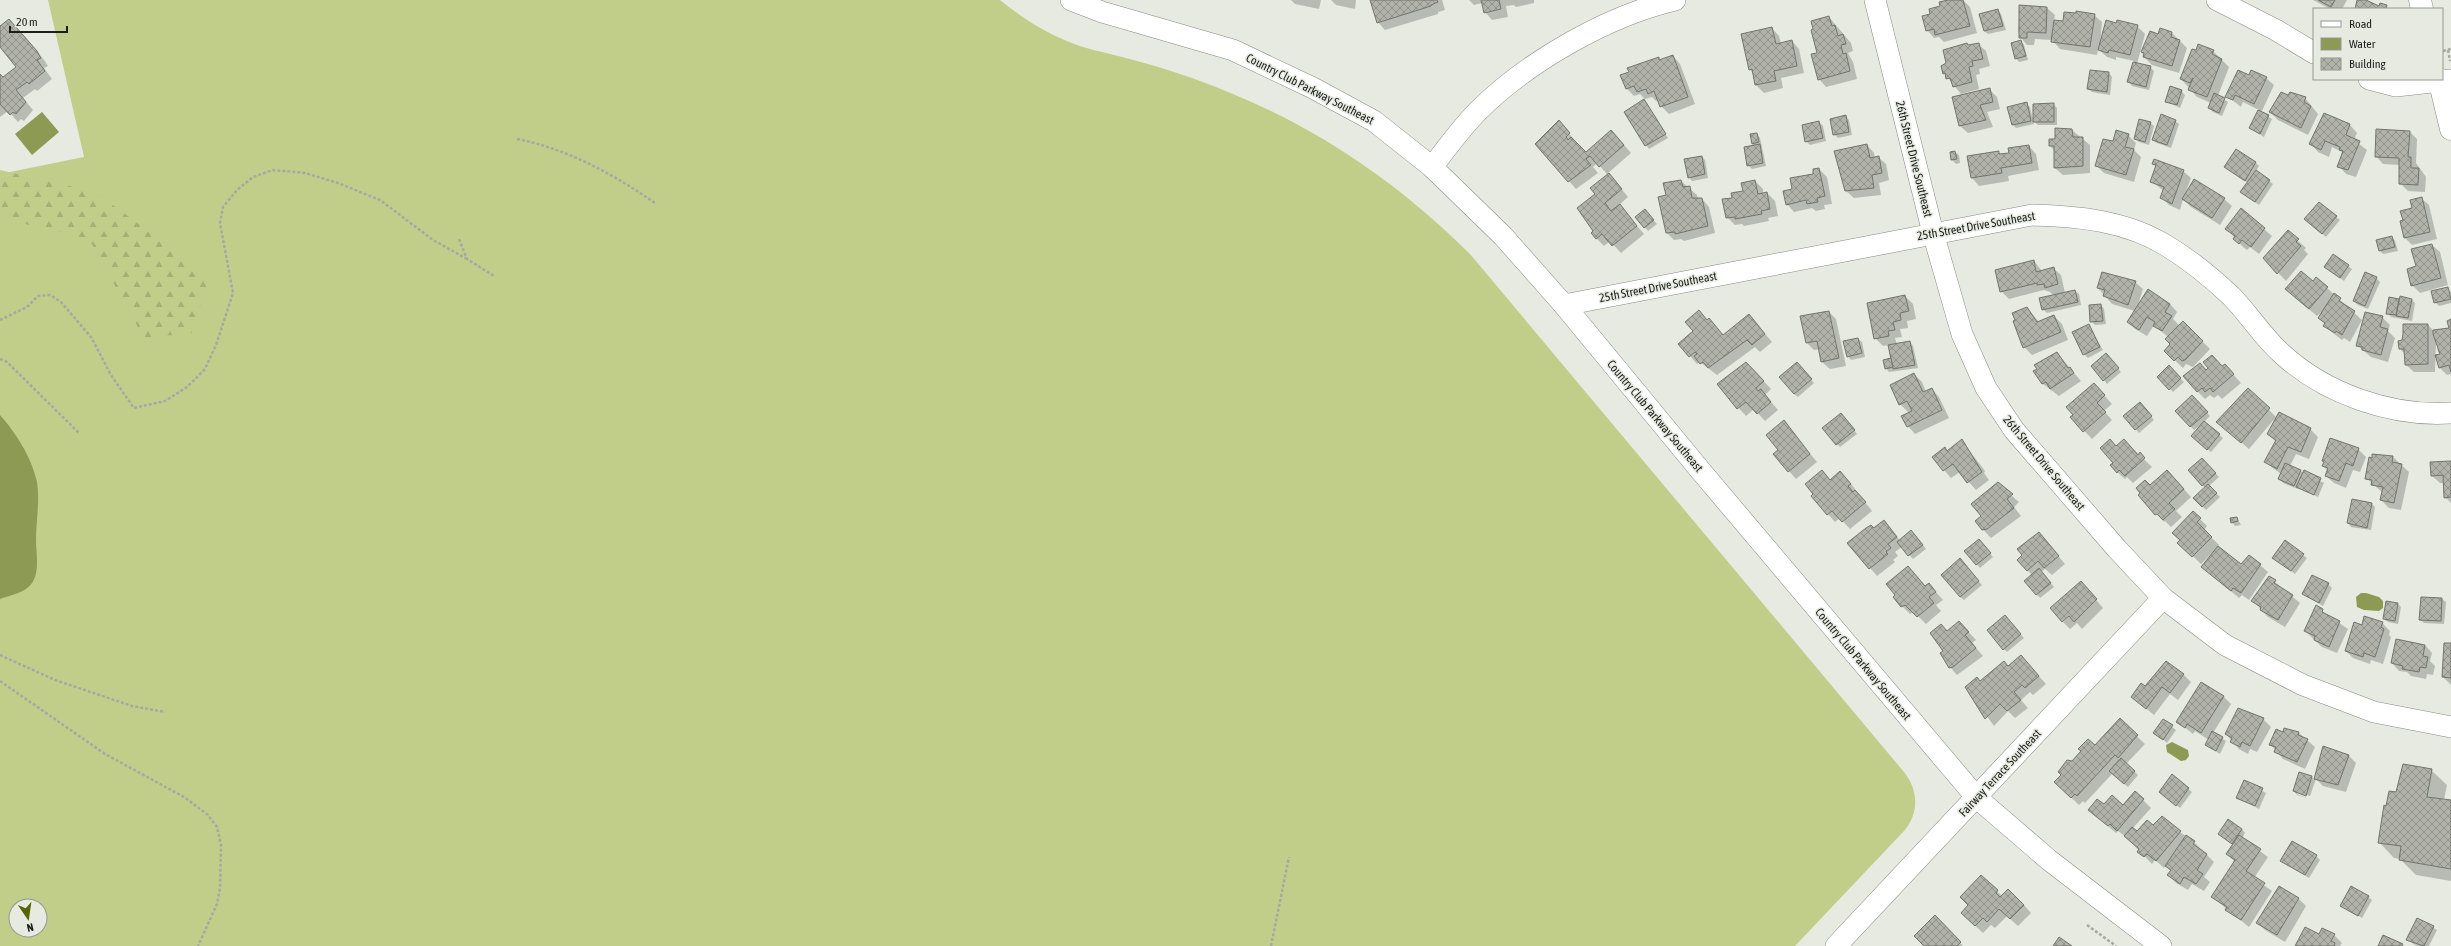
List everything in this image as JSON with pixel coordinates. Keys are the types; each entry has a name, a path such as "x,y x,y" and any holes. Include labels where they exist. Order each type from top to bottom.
{"street":[{"name":"Country Club Parkway Southeast","path":"1071,0 1102,12 1233,50 1313,88 1374,121 1432,167 1503,236 1564,305 1700,470 1977,798 2049,860 2161,946"},
{"path":"1432,167 1478,111 1540,60 1600,28 1659,4 1674,0"},
{"name":"26th Street Drive Southeast","path":"1875,0 1933,233 1962,334 1986,388 2014,430 2117,549 2163,598 2226,645 2304,685 2374,712 2451,727"},
{"path":"2217,0 2276,30 2313,52"},
{"path":"2445,76 2451,129"},
{"path":"2373,80 2396,86 2425,80"},
{"name":"25th Street Drive Southeast","path":"1564,305 2032,215 2077,216 2126,228 2165,245 2197,266 2232,297 2257,329 2282,354 2312,377 2351,397 2391,408 2431,414 2451,413"},
{"name":"Fairway Terrace Southeast","path":"1836,946 1977,798 2163,598"}],"path":[{"path":"2443,51 2449,50 2445,76"},
{"path":"518,139 559,149 577,157 634,188 655,203"},
{"path":"0,320 27,307 38,296 50,295 61,302 90,337 110,375 134,408 165,401 187,387 205,369 216,344 232,293 220,223 223,207 237,190 253,177 273,170 305,173 338,183 380,200 433,240 494,276"},
{"path":"459,239 467,259"},
{"path":"0,359 7,362 80,434"},
{"path":"0,655 68,684 132,706 165,712"},
{"path":"0,680 105,754 184,797 208,815 217,827 221,846 220,888 217,904 198,946"},
{"path":"1271,946 1289,857"},
{"path":"2087,925 2116,946"}],"green space":[{"path":"48,0 1000,0 1032,23 1049,33 1074,44 1149,64 1192,78 1232,93 1306,129 1375,173 1439,225 1470,254 1904,772 1909,779 1915,794 1915,809 1909,824 1904,831 1795,946 0,946 0,174 84,157"},
{"path":"0,170 95,192 143,227 207,284 192,333 144,338 89,239 0,218"}],"water":[{"path":"42,112 59,132 32,155 15,134"},
{"path":"0,415 12,430 27,455 35,473 38,497 36,540 37,568 34,579 26,589 0,599"},
{"path":"2361,593 2379,597 2383,601 2383,608 2379,611 2364,610 2357,607 2356,597"},
{"path":"2172,742 2188,750 2189,756 2186,760 2181,761 2167,752 2166,745"}],"building":[{"path":"1370,0 1437,0 1438,2 1431,6 1377,23"},
{"path":"1481,0 1499,0 1501,9 1484,13"},
{"path":"1948,0 1963,0 1970,26 1935,35 1934,29 1926,31 1922,16 1930,14 1929,9 1940,6 1939,2"},
{"path":"2318,0 2335,0 2331,7"},
{"path":"2357,0 2366,0 2379,6 2380,3 2387,5 2386,8 2355,8"},
{"path":"2019,5 2047,7 2046,33 2027,32 2027,38 2019,38"},
{"path":"1998,9 2003,26 1984,31 1979,14"},
{"path":"2076,11 2095,14 2090,47 2051,42 2054,20 2063,21 2064,12 2076,13"},
{"path":"1829,16 1832,26 1835,25 1838,36 1843,34 1846,44 1841,45 1843,54 1846,53 1850,71 1818,80 1811,54 1817,53 1811,30 1813,29 1811,21"},
{"path":"9,19 37,51 41,58 37,60 45,71 29,84 27,82 16,90 26,102 16,114 13,112 10,115 0,104 0,74 3,77 16,67 0,47 0,26"},
{"path":"2106,20 2116,23 2117,20 2138,25 2130,55 2109,50 2108,53 2098,50"},
{"path":"1772,27 1776,44 1792,40 1797,66 1774,71 1776,81 1755,85 1752,69 1749,70 1741,34"},
{"path":"2160,28 2172,32 2171,37 2180,40 2172,66 2143,57 2144,53 2141,52 2150,31 2158,34"},
{"path":"2021,40 2026,56 2015,59 2011,43"},
{"path":"1967,43 1968,45 1979,43 1983,59 1972,61 1973,66 1969,67 1972,82 1953,87 1950,78 1946,79 1945,73 1943,74 1941,66 1946,63 1943,50"},
{"path":"2198,44 2214,50 2212,54 2222,59 2207,97 2188,90 2193,78 2190,83 2180,79 2192,49 2196,50"},
{"path":"1673,55 1688,97 1660,107 1654,91 1648,94 1646,89 1637,92 1634,86 1626,89 1620,75 1629,72 1627,68 1659,57 1659,60"},
{"path":"2133,62 2151,66 2146,87 2127,82"},
{"path":"2090,70 2109,72 2107,92 2087,89"},
{"path":"2238,70 2249,75 2251,70 2267,77 2254,104 2235,95 2233,100 2225,97"},
{"path":"2170,86 2182,90 2177,105 2165,102"},
{"path":"1990,88 1993,102 1980,105 1986,120 1959,126 1952,97"},
{"path":"2281,92 2288,95 2290,92 2306,97 2304,102 2311,106 2301,128 2269,112"},
{"path":"2214,93 2225,98 2219,113 2208,108"},
{"path":"1644,99 1666,134 1645,146 1624,112"},
{"path":"2027,102 2031,121 2012,125 2007,107"},
{"path":"2054,103 2054,122 2033,122 2033,104"},
{"path":"2258,110 2269,115 2260,134 2249,128"},
{"path":"2324,113 2350,124 2346,135 2360,141 2348,170 2337,167 2343,151 2339,150 2340,147 2325,141 2321,150 2309,144"},
{"path":"2161,114 2176,120 2167,145 2152,140"},
{"path":"1846,115 1849,132 1833,135 1830,119"},
{"path":"2139,119 2151,122 2145,142 2134,139"},
{"path":"1559,120 1570,133 1566,137 1568,140 1571,137 1586,152 1611,130 1624,145 1599,167 1590,156 1586,159 1591,165 1568,182 1535,144"},
{"path":"1819,121 1823,138 1805,142 1802,125"},
{"path":"2055,128 2072,129 2073,137 2083,137 2083,166 2054,168 2054,146 2049,146 2049,139 2055,139"},
{"path":"2376,129 2410,131 2408,157 2411,157 2411,168 2419,168 2418,185 2399,184 2399,158 2375,157"},
{"path":"2116,130 2129,134 2125,147 2134,149 2126,175 2095,166 2103,139 2113,141"},
{"path":"1757,133 1759,142 1752,144 1750,134"},
{"path":"1760,144 1763,163 1747,166 1744,147"},
{"path":"1867,144 1870,158 1879,156 1882,173 1872,175 1874,188 1845,191 1834,151"},
{"path":"2029,145 2032,163 2001,168 2002,173 1971,178 1967,156 1999,151 1999,154 2009,153 2008,148"},
{"path":"2236,149 2256,162 2245,181 2224,167"},
{"path":"1955,151 1957,159 1951,160 1950,152"},
{"path":"1702,156 1705,174 1688,178 1684,159"},
{"path":"2154,159 2184,170 2172,204 2160,198 2164,187 2150,182 2156,165 2152,164"},
{"path":"1819,168 1825,196 1817,198 1818,202 1807,204 1806,200 1786,205 1783,191 1792,189 1790,178 1813,174 1813,169"},
{"path":"2256,170 2270,180 2255,202 2240,192"},
{"path":"1609,173 1622,189 1605,203 1611,211 1620,204 1637,226 1612,246 1602,234 1596,239 1591,233 1593,231 1577,208 1595,194 1590,188"},
{"path":"2194,179 2225,198 2212,218 2182,199"},
{"path":"1681,180 1683,187 1690,186 1692,198 1702,198 1708,226 1675,234 1675,232 1666,233 1658,197 1666,195 1663,183"},
{"path":"1755,180 1758,194 1767,192 1770,209 1761,211 1762,214 1735,219 1735,217 1726,218 1722,199 1732,198 1731,193 1743,191 1741,183"},
{"path":"2422,197 2430,232 2404,238 2400,221 2403,220 2400,211 2412,208 2410,200"},
{"path":"2319,202 2337,216 2322,234 2304,219"},
{"path":"2241,208 2265,228 2251,247 2242,240 2239,244 2233,239 2235,236 2225,229"},
{"path":"1645,209 1654,220 1644,228 1635,217"},
{"path":"2288,230 2299,239 2296,242 2301,246 2277,274 2263,258"},
{"path":"2392,236 2395,247 2379,251 2376,240"},
{"path":"2432,244 2441,278 2411,286 2407,269 2416,266 2411,249"},
{"path":"2333,254 2349,265 2340,278 2324,267"},
{"path":"2034,260 2036,272 2054,267 2058,284 2045,288 2044,284 2037,285 2037,283 2000,292 1995,270"},
{"path":"2301,271 2313,281 2316,277 2328,287 2309,309 2285,289"},
{"path":"2102,272 2136,281 2128,305 2103,296 2105,290 2097,288"},
{"path":"2365,272 2377,277 2365,306 2353,301"},
{"path":"2448,287 2451,299 2434,303 2431,291"},
{"path":"2148,289 2170,304 2165,312 2172,316 2162,331 2153,326 2155,322 2147,317 2139,330 2127,322"},
{"path":"2075,290 2078,302 2042,310 2039,298"},
{"path":"2334,293 2341,298 2339,301 2355,311 2342,335 2323,326 2325,323 2318,318"},
{"path":"1905,295 1909,311 1900,313 1901,320 1893,322 1895,330 1888,331 1889,336 1874,339 1867,303"},
{"path":"2400,296 2412,299 2408,318 2396,316"},
{"path":"2389,297 2399,299 2396,315 2386,314"},
{"path":"2101,304 2103,321 2090,322 2089,305"},
{"path":"2027,307 2037,322 2054,315 2061,332 2023,348 2013,321 2015,320 2012,313"},
{"path":"1699,310 1707,320 1709,318 1723,335 1749,314 1765,334 1752,345 1747,340 1708,368 1703,362 1700,364 1694,356 1697,354 1695,352 1689,357 1678,344 1693,331 1685,322"},
{"path":"1829,311 1839,358 1821,362 1817,341 1806,343 1800,316"},
{"path":"2365,312 2383,316 2380,327 2388,329 2381,355 2362,350 2362,347 2356,346"},
{"path":"2451,319 2451,372 2449,365 2439,368 2435,355 2440,354 2433,330 2449,328 2447,321"},
{"path":"2183,321 2203,341 2185,360 2182,361 2178,357 2174,361 2164,351 2170,344 2165,339"},
{"path":"2089,324 2100,347 2083,355 2072,332"},
{"path":"2403,324 2428,324 2428,364 2405,365 2404,349 2399,349 2398,341 2402,340"},
{"path":"1858,338 1862,353 1847,357 1843,341"},
{"path":"1910,341 1915,365 1893,369 1888,345"},
{"path":"2057,352 2068,368 2070,367 2074,373 2050,389 2046,382 2042,384 2033,371 2037,369 2034,365"},
{"path":"2106,353 2119,368 2103,381 2091,366"},
{"path":"2212,355 2222,366 2225,364 2234,374 2213,392 2210,388 2205,392 2202,388 2197,392 2183,376 2200,363 2206,370 2208,368 2203,362"},
{"path":"1891,358 1893,367 1885,369 1883,360"},
{"path":"1746,362 1764,381 1756,388 1758,391 1761,389 1771,402 1757,414 1746,402 1737,409 1717,384"},
{"path":"1797,362 1812,379 1794,394 1779,377"},
{"path":"2169,365 2181,378 2169,390 2157,377"},
{"path":"1914,373 1923,392 1932,388 1942,410 1907,427 1901,416 1912,411 1907,401 1899,405 1890,385"},
{"path":"2094,383 2105,395 2097,403 2106,412 2083,432 2070,417 2073,415 2066,407"},
{"path":"2248,388 2270,408 2241,443 2216,422"},
{"path":"2192,395 2208,412 2190,427 2175,411"},
{"path":"2140,402 2152,416 2135,430 2123,416"},
{"path":"2279,412 2311,428 2301,452 2288,447 2277,469 2264,462 2276,440 2267,434"},
{"path":"1841,413 1855,430 1836,445 1822,428"},
{"path":"1784,420 1810,454 1788,472 1773,454 1778,450 1766,435"},
{"path":"2204,421 2220,434 2207,450 2191,436"},
{"path":"2330,438 2359,448 2353,466 2346,463 2339,481 2325,476 2328,468 2322,466 2324,462 2322,461"},
{"path":"1962,439 1982,472 1967,483 1953,464 1943,471 1932,457 1945,447 1947,451"},
{"path":"2110,439 2116,446 2124,439 2138,455 2140,452 2145,458 2125,476 2119,470 2117,473 2110,465 2113,463 2100,448"},
{"path":"2372,454 2393,456 2392,462 2402,464 2394,503 2380,500 2383,487 2371,485 2372,480 2365,479 2369,457 2372,458"},
{"path":"2202,458 2216,473 2202,486 2188,470"},
{"path":"2451,461 2451,497 2444,498 2443,475 2431,476 2430,462"},
{"path":"2285,463 2301,470 2294,486 2278,479"},
{"path":"1822,470 1830,480 1840,471 1851,484 1848,486 1853,492 1855,490 1866,502 1842,522 1832,511 1827,515 1811,496 1813,494 1805,484"},
{"path":"2167,470 2184,489 2169,503 2175,509 2163,520 2157,514 2155,515 2138,495 2140,493 2136,488 2145,480 2150,485"},
{"path":"2304,470 2321,478 2314,495 2296,487"},
{"path":"1998,482 2013,494 2007,499 2014,508 1987,529 1982,530 1975,521 1981,516 1971,504"},
{"path":"2208,484 2217,493 2202,507 2193,498"},
{"path":"2352,499 2372,503 2367,528 2347,523"},
{"path":"2193,511 2201,518 2197,522 2212,537 2192,557 2177,543 2180,540 2172,533"},
{"path":"2237,517 2238,521 2231,523 2230,518"},
{"path":"1884,520 1897,537 1888,544 1891,548 1886,552 1888,554 1869,569 1847,543 1866,528 1871,525 1874,528"},
{"path":"1911,530 1923,545 1908,556 1897,542"},
{"path":"2039,532 2059,556 2044,568 2038,561 2027,571 2017,560 2022,555 2017,549"},
{"path":"1979,539 1991,553 1976,565 1964,551"},
{"path":"2285,540 2304,554 2291,571 2272,558"},
{"path":"2218,546 2241,564 2249,555 2261,564 2241,593 2233,588 2231,591 2201,567"},
{"path":"1960,558 1979,581 1960,597 1941,575"},
{"path":"1908,566 1925,586 1929,583 1936,592 1929,597 1934,603 1917,617 1905,605 1901,607 1893,597 1895,595 1886,584"},
{"path":"2039,568 2051,583 2036,595 2024,581"},
{"path":"2312,575 2329,583 2319,603 2302,594"},
{"path":"2269,576 2276,580 2274,583 2293,595 2278,620 2260,610 2261,607 2251,601"},
{"path":"2081,581 2097,599 2074,622 2069,616 2062,622 2050,608"},
{"path":"2421,597 2442,598 2441,621 2419,620"},
{"path":"2386,601 2398,603 2395,621 2383,619"},
{"path":"2316,605 2323,609 2322,612 2340,621 2329,647 2314,640 2315,636 2304,631"},
{"path":"2005,615 2021,634 2003,650 1987,630"},
{"path":"2364,616 2383,622 2381,627 2384,629 2375,657 2364,653 2363,657 2345,651 2354,622 2362,625"},
{"path":"1959,621 1969,632 1965,635 1976,648 1953,667 1949,668 1940,653 1943,651 1930,633 1941,624 1947,631"},
{"path":"2396,639 2425,645 2423,656 2428,657 2426,668 2420,667 2419,672 2402,669 2403,666 2391,663"},
{"path":"2444,643 2451,643 2451,678 2442,677"},
{"path":"2021,655 2039,676 2025,688 2022,685 2014,692 2021,700 2007,711 2000,704 1985,719 1965,687 1977,677 1980,681 2004,661 2008,666"},
{"path":"2166,661 2184,674 2170,693 2162,687 2146,709 2131,697 2141,683 2145,686"},
{"path":"2201,682 2224,696 2201,733 2187,724 2185,728 2176,722"},
{"path":"2238,708 2264,718 2250,746 2242,742 2240,747 2230,742 2232,738 2225,734"},
{"path":"2120,718 2138,735 2118,758 2115,755 2077,796 2075,794 2071,798 2054,782 2061,775 2058,772 2067,760 2072,761 2081,751 2078,749 2088,739 2095,745"},
{"path":"2163,719 2173,725 2163,740 2153,733"},
{"path":"2284,728 2299,732 2298,735 2308,739 2297,762 2274,752 2276,747 2269,745 2276,729 2283,732"},
{"path":"2212,731 2223,737 2216,751 2205,745"},
{"path":"2323,746 2349,755 2338,785 2314,779"},
{"path":"2121,758 2135,771 2124,784 2109,771"},
{"path":"2403,764 2432,769 2427,797 2451,800 2451,869 2399,860 2401,846 2378,843 2384,805 2386,806 2389,791 2396,792"},
{"path":"2299,772 2312,776 2306,796 2293,791"},
{"path":"2172,774 2189,788 2176,806 2159,792"},
{"path":"2244,780 2263,788 2255,806 2236,798"},
{"path":"2135,791 2144,799 2117,831 2110,824 2108,826 2088,810 2097,799 2104,804 2112,795 2123,805"},
{"path":"2162,816 2181,831 2156,861 2147,854 2144,857 2137,852 2139,849 2124,836 2132,827 2137,831 2147,820 2153,825"},
{"path":"2228,819 2242,829 2232,844 2218,834"},
{"path":"2186,835 2195,841 2193,844 2207,854 2197,870 2203,874 2196,884 2184,877 2180,884 2167,875 2171,870 2165,866"},
{"path":"2239,835 2261,849 2246,871 2265,883 2241,920 2225,910 2227,907 2211,897 2235,860 2226,854"},
{"path":"2292,841 2317,855 2305,875 2280,861"},
{"path":"1981,875 1998,890 1996,893 2000,897 2008,889 2024,905 2010,919 1999,909 1987,922 1983,918 1975,926 1961,913 1968,905 1960,897"},
{"path":"2279,886 2299,898 2277,935 2256,923"},
{"path":"2351,886 2369,896 2358,916 2340,906"},
{"path":"1935,915 1961,942 1957,946 1924,946 1914,936"},
{"path":"2417,918 2434,926 2424,946 2406,940"},
{"path":"2305,927 2319,934 2322,928 2335,934 2331,941 2335,943 2334,946 2295,946"},
{"path":"2383,935 2403,944 2402,946 2378,946"},
{"path":"2059,937 2072,946 2053,946"}]}
